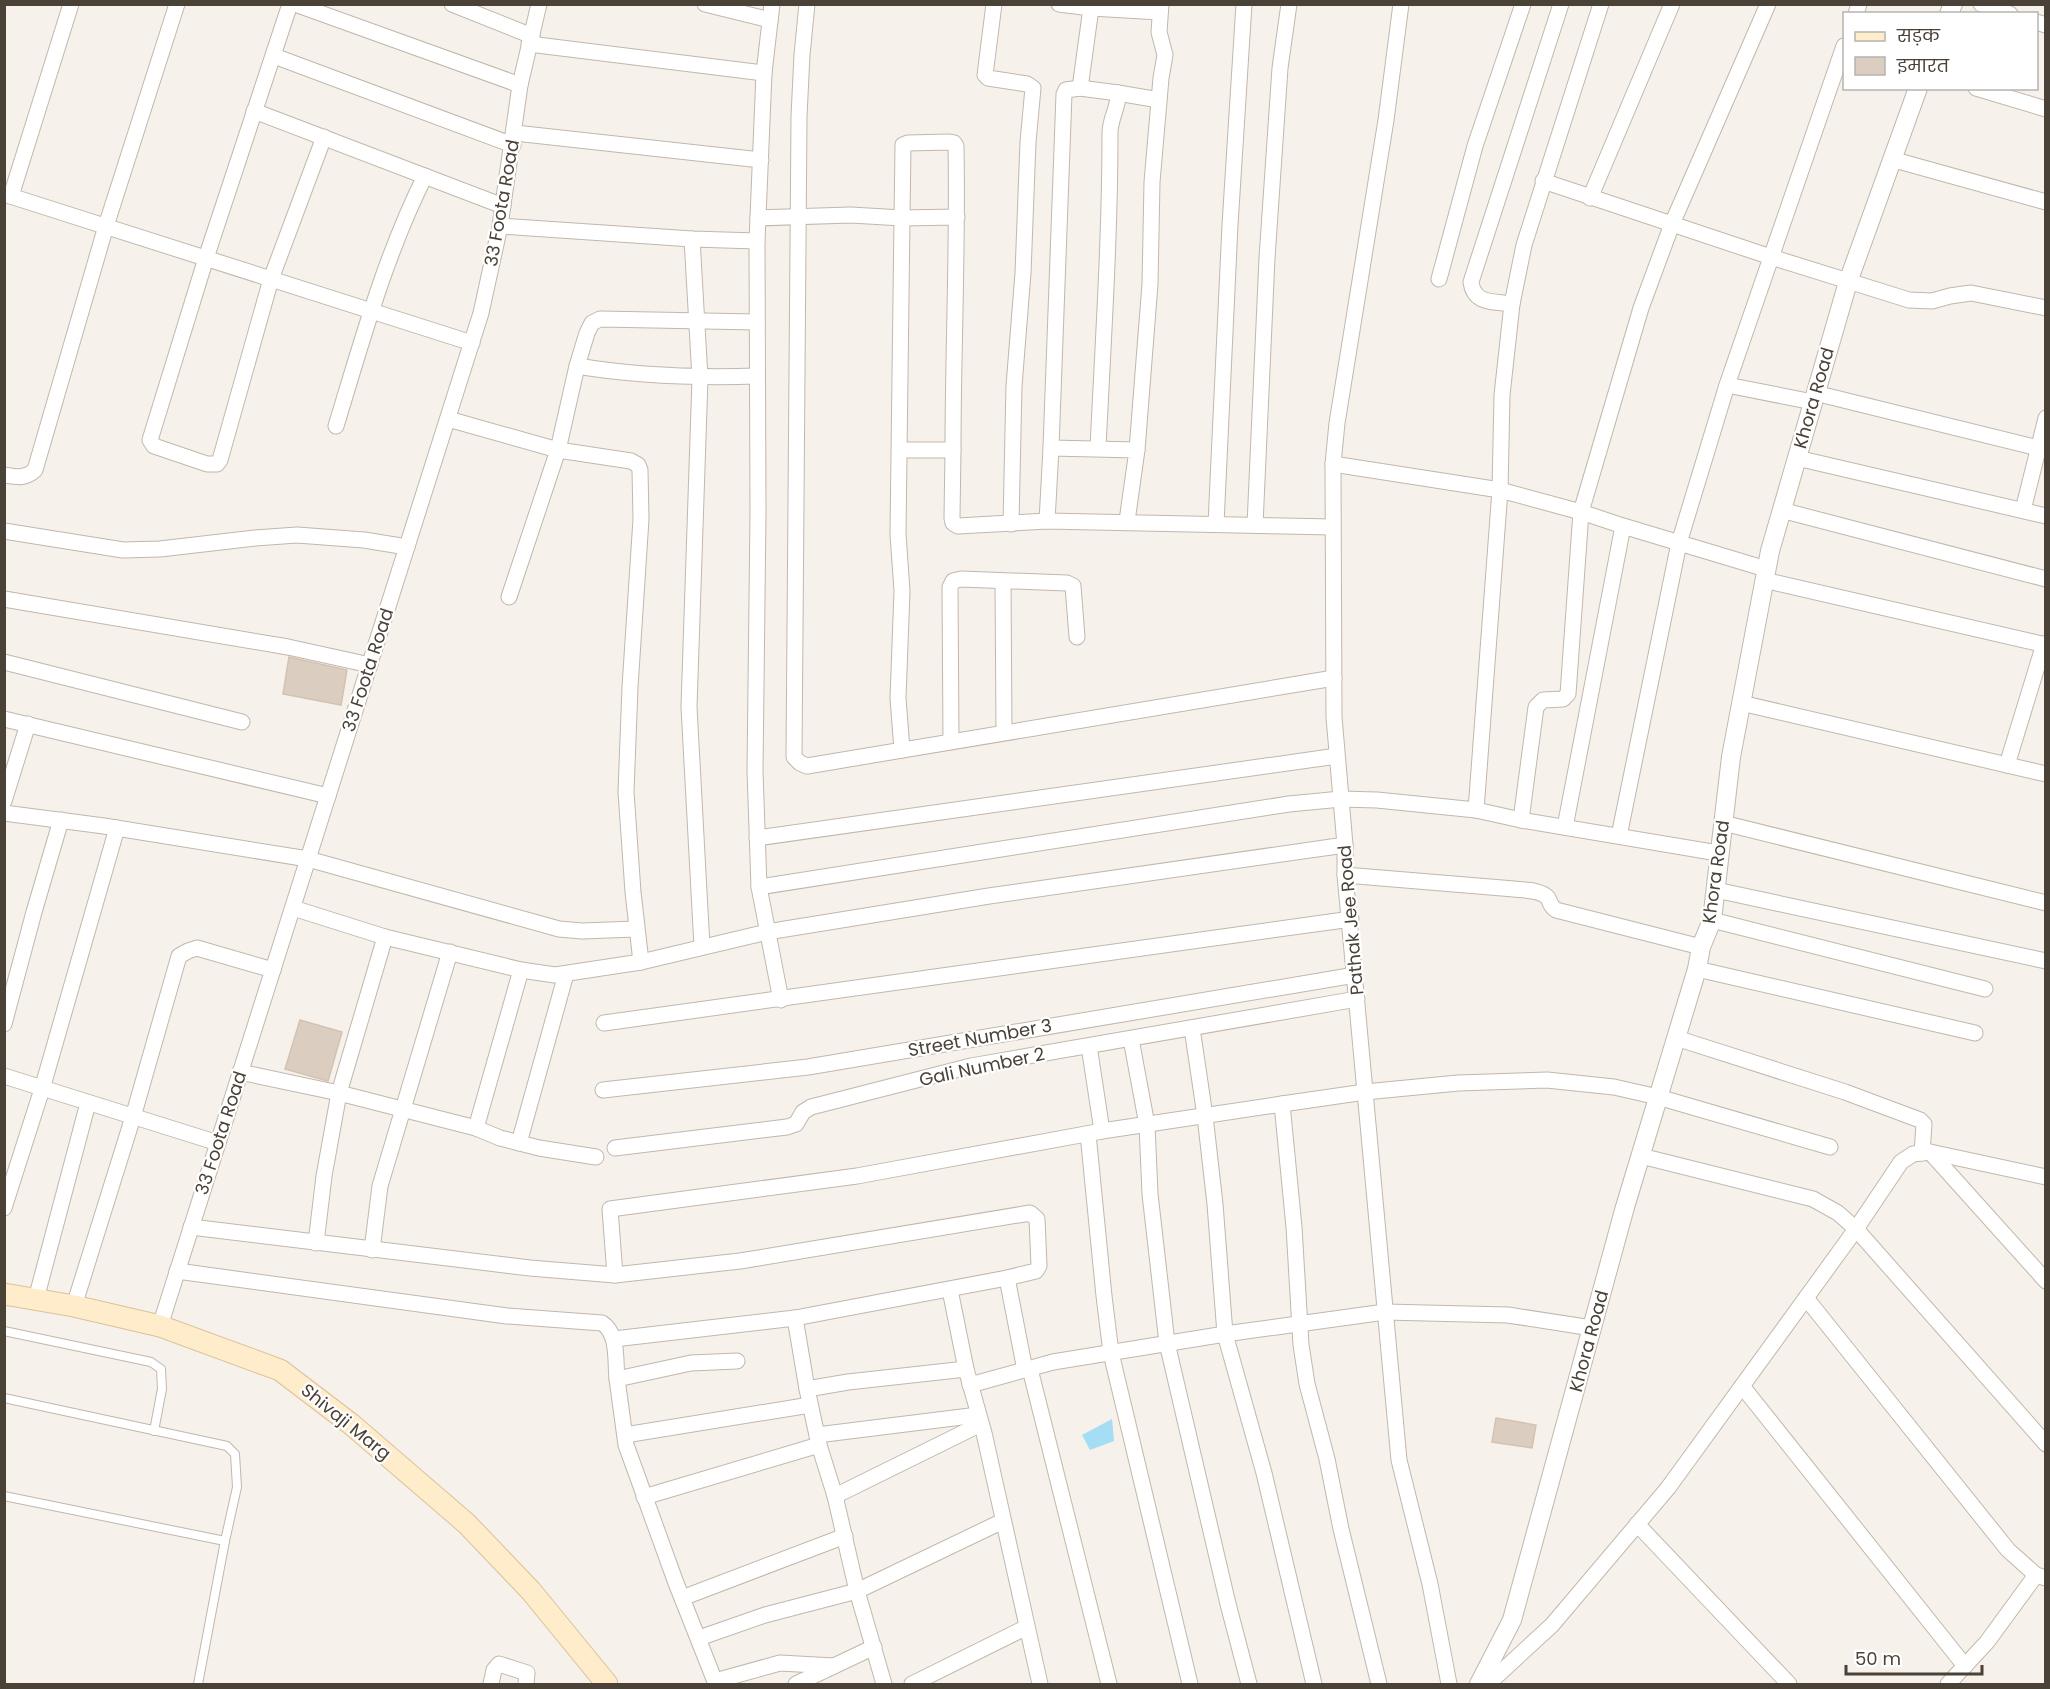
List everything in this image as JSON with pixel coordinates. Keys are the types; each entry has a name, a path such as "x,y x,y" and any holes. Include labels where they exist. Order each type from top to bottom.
{"main road":[{"name":"Shivaji Marg","path":"4,1294 74,1306 160,1326 280,1370 351,1424 475,1533 531,1591 607,1684"}],"street":[{"path":"71,4 8,195 472,343"},
{"path":"4,475 21,478 35,470 106,226 177,4"},
{"path":"290,4 206,258 150,440 154,446 207,464 217,464 220,460 271,279 324,137"},
{"path":"294,4 520,85"},
{"path":"452,4 530,40 764,73"},
{"name":"33 Foota Road","path":"160,1326 481,313 500,226 520,85 539,4"},
{"path":"705,4 771,12 764,73 757,241 758,513 755,771 759,887 781,1000"},
{"path":"807,4 799,116 794,757 807,766 1334,678"},
{"path":"994,4 985,75 988,78 1027,84 1033,88 1014,386 1011,524"},
{"path":"1059,4 1091,8 1160,8 1159,32 1165,55 1152,182 1150,284 1137,450 1127,522"},
{"path":"1216,524 1230,225 1244,4"},
{"path":"1255,525 1267,258 1280,68 1289,4"},
{"name":"Pathak Jee Road","path":"1401,4 1386,120 1337,423 1333,464 1334,678 1345,875 1399,1460 1431,1584 1449,1684"},
{"path":"1439,279 1475,146 1523,4"},
{"path":"1512,304 1479,299 1472,291 1471,282 1561,4"},
{"path":"1476,810 1500,490 1502,395 1512,304 1524,245 1601,4"},
{"path":"1590,198 1672,4"},
{"path":"1521,820 1536,707 1543,700 1563,699 1568,694 1581,512 1641,308 1672,224 1768,4"},
{"path":"1981,4 2004,12"},
{"path":"1080,88 1091,8"},
{"path":"1619,836 1679,543 1727,385 1843,52"},
{"path":"274,56 514,139 761,160"},
{"path":"1047,521 1064,94 1066,90 1080,88 1159,100"},
{"name":"Khora Road","path":"1479,1684 1512,1620 1641,1156 1697,969 1701,947 1712,920 1731,757 1765,574 1781,510 1848,282 1917,90"},
{"path":"1984,90 2046,109"},
{"path":"1098,448 1110,180 1110,124 1118,104 1118,93"},
{"path":"254,111 503,206"},
{"path":"902,750 898,698 902,591 898,545 903,145 948,142 956,146 953,523 966,527 1047,521 1333,527"},
{"path":"1892,159 2046,202"},
{"path":"336,426 388,260 405,216 425,176"},
{"path":"1543,182 1909,300 1932,301 1971,293 2046,308"},
{"path":"758,218 851,215 957,218"},
{"path":"500,226 757,241"},
{"path":"693,239 700,378 689,707 702,947"},
{"path":"509,597 558,450 577,366 592,324 600,319 757,322"},
{"path":"577,366 617,373 700,378 757,376"},
{"path":"1727,385 1814,398 2042,449"},
{"path":"448,418 558,450 631,461 638,465 640,470 641,519 626,792 636,929 641,962"},
{"path":"2023,510 2042,449 2046,418"},
{"path":"1051,448 1137,450"},
{"path":"900,450 953,450"},
{"path":"1797,458 2046,516"},
{"path":"1333,464 1500,490 1581,512 1679,543 1765,574 2045,645 2007,765"},
{"path":"1781,510 2046,579"},
{"path":"1565,827 1623,526"},
{"path":"4,531 123,550 160,549 297,535 364,540 407,547"},
{"path":"951,741 950,587 953,581 961,579 1073,586 1077,637"},
{"path":"1003,582 1004,732"},
{"path":"4,600 288,647 370,665"},
{"path":"4,662 242,722"},
{"path":"1741,703 2046,774"},
{"path":"4,719 328,796"},
{"path":"4,801 28,724"},
{"path":"757,838 1337,756"},
{"path":"759,887 1290,804 1341,800 1377,800 1476,810 1521,820 1718,853"},
{"path":"4,813 117,828 308,859 559,929 582,931 636,929"},
{"path":"4,1024 61,820"},
{"path":"1723,823 2046,903"},
{"path":"4,1208 42,1089 117,828"},
{"path":"292,908 386,936 521,970 544,974 566,974 641,962 767,932 1001,894 1345,844"},
{"path":"1345,875 1542,893 1556,910 1701,947"},
{"path":"1716,890 2046,962"},
{"path":"604,1023 1350,920"},
{"path":"1712,920 1985,989"},
{"path":"316,1243 324,1176 339,1093 386,936"},
{"path":"74,1306 133,1117 179,956 198,948 273,970"},
{"path":"372,1250 380,1186 450,952"},
{"path":"1697,969 1975,1033"},
{"path":"476,1128 521,970"},
{"path":"519,1143 566,974"},
{"name":"Street Number 3","path":"603,1090 808,1067 1355,975"},
{"name":"Gali Number 2","path":"615,1148 787,1127 796,1124 803,1112 811,1107 971,1066 1357,999"},
{"path":"1192,1029 1215,1204 1225,1334 1263,1473 1314,1684"},
{"path":"1676,1038 1845,1092 1920,1120 1924,1124 1926,1153 2046,1281"},
{"path":"1131,1039 1147,1125 1150,1194 1167,1343 1249,1684"},
{"path":"1089,1046 1104,1296 1112,1353 1190,1684"},
{"path":"240,1072 402,1109 476,1128 519,1143 560,1152 596,1156"},
{"path":"4,1076 218,1143"},
{"path":"615,1275 610,1209 857,1176 1095,1133 1365,1092 1458,1083 1547,1080 1614,1087 1658,1097 1830,1147"},
{"path":"36,1299 88,1103"},
{"path":"1282,1104 1307,1384 1379,1684"},
{"path":"1488,1684 1552,1625 1668,1488 1856,1229 1900,1162 1913,1154 1926,1153 2046,1177"},
{"path":"1641,1156 1813,1199 1838,1213 1856,1229 2046,1444"},
{"path":"191,1227 530,1268 615,1275 740,1261 1030,1213 1037,1219 1039,1266 1036,1271 950,1290 795,1318 614,1339"},
{"path":"177,1271 507,1316 602,1323 614,1339 626,1445 716,1683 780,1663 834,1666"},
{"path":"1007,1278 1027,1370 1109,1684"},
{"path":"950,1290 966,1369 1040,1684"},
{"path":"1806,1298 2008,1550 2041,1577 1987,1642 1948,1684"},
{"path":"970,1385 1053,1362 1225,1334 1384,1312 1508,1314 1592,1328"},
{"path":"795,1318 818,1440 884,1684"},
{"path":"617,1379 691,1363 737,1361"},
{"path":"807,1389 966,1369"},
{"path":"1742,1386 1965,1666"},
{"path":"625,1435 810,1405"},
{"path":"644,1497 818,1440 979,1420"},
{"path":"835,1496 979,1420"},
{"path":"699,1638 765,1615 857,1591 1003,1521"},
{"path":"1637,1524 1789,1684"},
{"path":"682,1598 845,1536"},
{"path":"912,1684 1027,1627"},
{"path":"796,1684 874,1647"},
{"path":"491,1684 494,1670 499,1664 527,1673 526,1684"}],"lane":[{"path":"4,1331 151,1362 160,1369 162,1389 154,1431"},
{"path":"4,1398 227,1446 235,1454 237,1487 198,1684"},
{"path":"4,1496 225,1541"}],"water":[{"path":"1112,1419 1114,1441 1090,1450 1082,1435"}],"building":[{"path":"289,657 347,670 341,705 283,694"},
{"path":"300,1020 342,1032 328,1081 285,1069"},
{"path":"1496,1418 1536,1425 1532,1448 1492,1442"}]}
